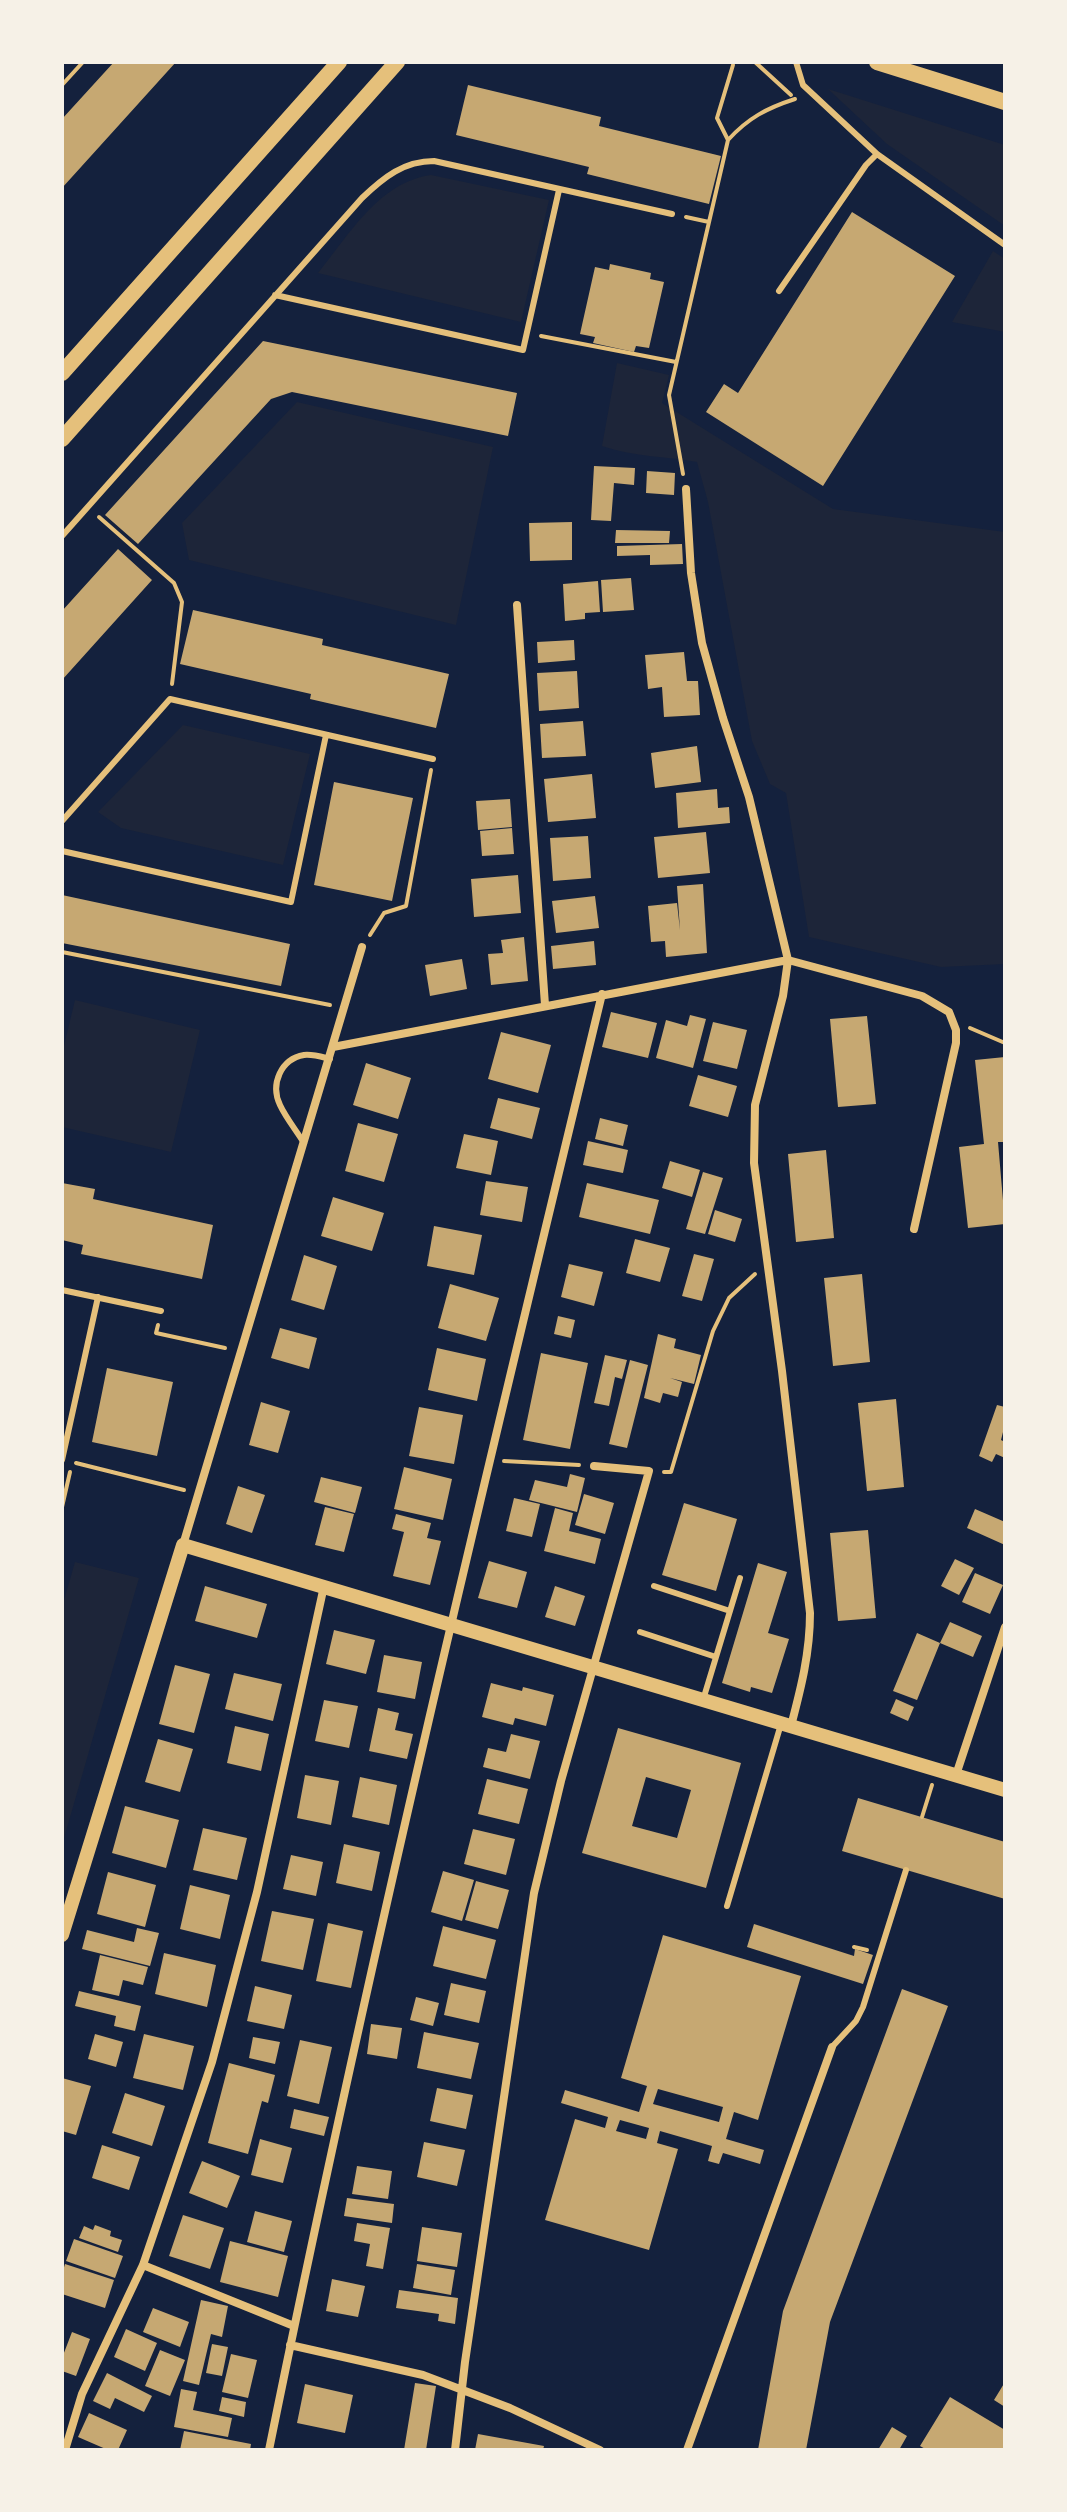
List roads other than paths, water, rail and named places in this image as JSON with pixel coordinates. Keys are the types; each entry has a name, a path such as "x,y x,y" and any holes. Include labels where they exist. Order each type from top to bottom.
{"main road":[{"path":"62,373 339,62"},
{"path":"62,439 397,62"},
{"path":"877,62 1005,102"}],"street":[{"path":"686,489 691,573 702,643 749,797 788,960 783,996 755,1105 753,1131 754,1163 810,1613 810,1639 804,1675 786,1725"},
{"path":"517,605 545,1005"},
{"path":"62,1935 183,1545 362,947"},
{"path":"333,1047 788,960 922,996 949,1012 956,1043 914,1229"},
{"path":"269,2450 450,1624 602,994"},
{"path":"455,2450 461,2389 534,1893 549,1824 649,1471 594,1466"},
{"path":"183,1545 1005,1790"},
{"path":"65,2450 82,2394 143,2265 193,2122 232,1993 324,1586"},
{"path":"956,1775 1005,1627"},
{"path":"687,2450 832,2047"},
{"path":"143,2265 294,2326"},
{"path":"290,2345 423,2375 510,2408 600,2450"}],"lane":[{"path":"796,62 803,85 877,154 1005,245"},
{"path":"779,291 866,165 877,154"},
{"path":"62,536 381,180 414,163 434,161 672,214"},
{"path":"275,295 523,350 559,190"},
{"path":"62,821 170,699 433,759"},
{"path":"62,851 291,902 326,735"},
{"path":"304,1143 280,1105 276,1079 283,1067 293,1059 306,1055 330,1059"},
{"path":"62,1290 161,1311"},
{"path":"62,1460 98,1297"},
{"path":"703,1700 740,1578"},
{"path":"654,1586 730,1611"},
{"path":"640,1632 716,1657"},
{"path":"727,1906 786,1725"},
{"path":"832,2047 856,2021 863,2007 906,1870"}]}
